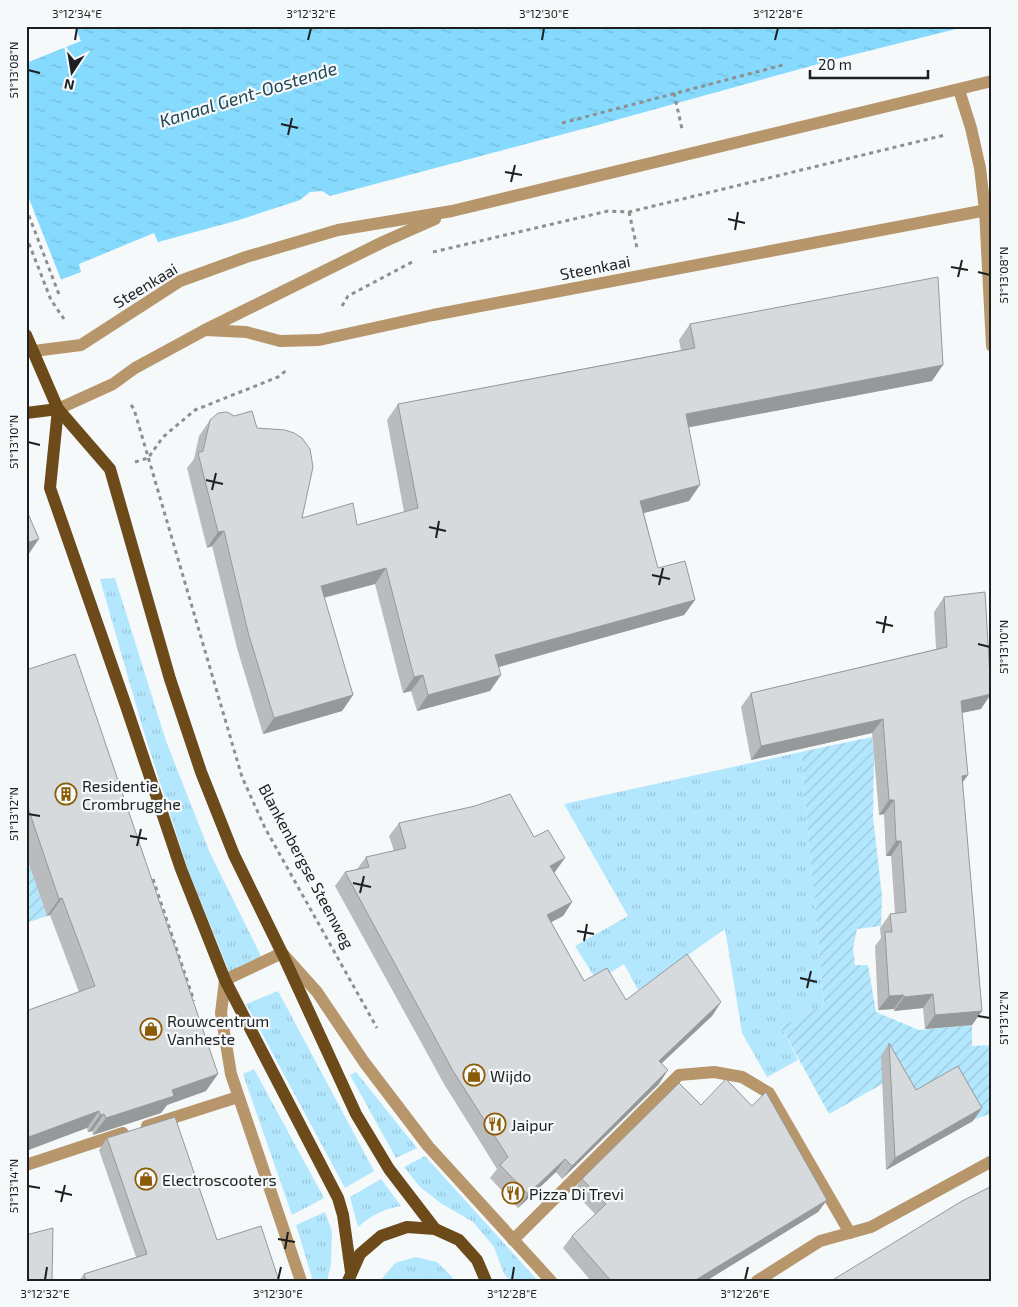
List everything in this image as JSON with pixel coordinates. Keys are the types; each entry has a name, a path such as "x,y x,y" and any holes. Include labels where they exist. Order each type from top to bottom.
{"main road":[{"path":"26,335 30,351 58,410 110,469 170,679 201,772 234,855 356,1114 389,1169 435,1229"},
{"path":"26,413 58,410"},
{"path":"58,410 50,488 181,869 225,980 338,1198 343,1215 349,1276"},
{"path":"349,1276 360,1254 381,1236 407,1227 435,1229 459,1240 477,1260 486,1281"}],"street":[{"name":"Steenkaai","path":"30,351 81,345 180,281 246,257 338,230 452,211 992,81"},
{"path":"959,90 980,168 988,210 992,346"},
{"name":"Steenkaai","path":"205,330 246,332 280,342 319,340 433,314 988,210"},
{"name":"Steenkaai","path":"58,410 113,384 135,368 205,330 383,242 452,211"},
{"path":"301,1281 231,1074 221,1013 225,980 282,954 317,992 364,1062 428,1146 551,1281"},
{"path":"513,1240 679,1075 714,1072 742,1077 769,1093 850,1233"},
{"path":"26,1165 238,1097"},
{"path":"757,1281 820,1241 871,1227 992,1161"}],"path":[{"path":"562,122 783,65"},
{"path":"674,93 677,103"},
{"path":"429,253 608,211 629,212 970,128"},
{"path":"26,208 60,297"},
{"path":"629,212 642,275"},
{"path":"26,236 51,300"},
{"path":"148,458 163,437 196,410 278,377 319,340 336,318 348,296 421,257"},
{"name":"Blankenbergse Steenweg","path":"113,384 134,409 242,777 265,828 378,1030"},
{"path":"150,870 197,1010"}],"green space":[{"path":"115,578 166,741 210,853 262,958 230,974 188,870 142,726 100,579"},
{"path":"872,737 874,757 873,817 882,896 881,926 857,929 853,948 855,965 868,965 876,1012 919,1030 972,1025 972,1046 992,1045 992,1113 973,1120 907,1102 893,1078 829,1114 781,1027 824,1004 801,752"},
{"path":"801,752 824,1004 781,1027 798,1060 767,1077 742,1033 725,929 638,990 624,964 597,981 575,946 628,916 564,804"},
{"path":"26,856 47,916 26,923"},
{"path":"278,991 374,1171 345,1188 246,1004"},
{"path":"254,1069 324,1198 292,1215 243,1074"},
{"path":"356,1072 417,1148 396,1158 350,1075"},
{"path":"425,1156 538,1281 511,1281 504,1274 494,1247 473,1222 442,1204 420,1187 404,1167"},
{"path":"381,1179 401,1206 378,1213 358,1227 350,1197"},
{"path":"325,1212 332,1231 331,1264 327,1281 313,1281 296,1225"},
{"path":"416,1257 437,1262 452,1277 453,1281 380,1281 395,1263"}],"water":[{"name":"Kanaal Gent-Oostende","path":"81,26 968,26 840,58 330,196 322,191 310,192 300,200 239,220 158,242 154,233 79,264 81,272 26,293 26,63 81,41 76,29"}],"pier":[{"path":"26,191 62,282 26,296"}],"building":[{"path":"938,277 943,365 686,414 700,485 640,501 658,568 685,561 695,600 495,655 501,675 428,695 423,675 414,677 386,568 321,586 353,695 274,718 248,632 224,531 218,532 198,453 203,451 210,420 218,413 227,412 234,416 252,411 257,428 285,430 302,438 310,449 313,467 302,518 353,503 357,525 418,508 398,404 695,348 690,324"},
{"path":"26,509 39,539 26,543"},
{"path":"985,592 991,694 961,701 968,775 962,776 982,1011 935,1015 933,994 904,997 904,995 889,996 885,932 892,932 890,914 906,912 901,841 896,841 894,800 889,800 883,719 761,746 751,693 947,647 944,597"},
{"path":"75,654 218,1074 172,1090 174,1096 106,1118 104,1114 100,1115 99,1111 26,1138 26,1011 95,986 62,898 59,899 26,802 26,670"},
{"path":"510,794 534,837 548,830 565,858 550,866 572,902 547,915 584,981 607,968 626,1000 687,954 721,1002 659,1061 668,1070 572,1166 565,1159 528,1194 500,1165 508,1157 453,1071 345,872 369,867 366,857 406,848 399,823 475,806"},
{"path":"889,1043 916,1090 958,1066 982,1108 895,1158"},
{"path":"726,1079 752,1106 766,1092 827,1200 694,1281 611,1281 572,1236 606,1204 582,1179 679,1083 701,1105"},
{"path":"175,1117 217,1240 261,1226 279,1281 86,1281 84,1274 147,1254 107,1138"},
{"path":"992,1186 992,1281 831,1281 962,1201"},
{"path":"53,1228 52,1281 26,1281 26,1235"}],"place":[{"name":"Residentie Crombrugghe","path":"66,794"},
{"name":"Rouwcentrum Vanheste","path":"151,1029"},
{"name":"Wijdo","path":"474,1075"},
{"name":"Jaipur","path":"495,1124"},
{"name":"Electroscooters","path":"146,1179"},
{"name":"Pizza Di Trevi","path":"513,1193"}]}
